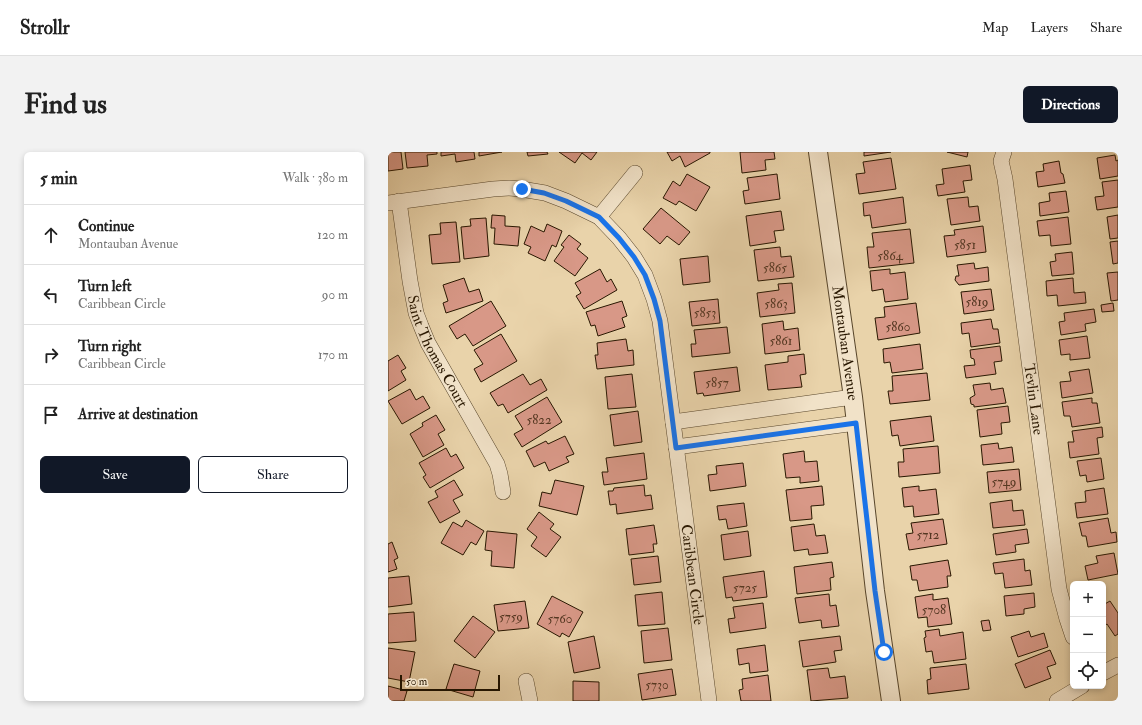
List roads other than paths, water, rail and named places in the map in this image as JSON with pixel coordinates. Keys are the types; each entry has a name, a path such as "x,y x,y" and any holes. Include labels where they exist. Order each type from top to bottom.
{"street":[{"name":"Montauban Avenue","path":"818,152 853,397 875,591 892,701"},
{"name":"Tevlin Lane","path":"1002,156 1059,589 1070,628"},
{"path":"599,217 635,173"},
{"name":"Caribbean Circle","path":"394,202 492,189 522,189 544,193 566,201 599,217 619,238 634,257 645,275 660,321 709,701"},
{"name":"Saint Thomas Court","path":"394,202 416,313 428,343 497,464 503,492"},
{"path":"673,422 853,397"},
{"path":"676,448 856,423"},
{"path":"1106,671 1118,665"},
{"path":"526,681 530,701"},
{"path":"1057,701 1077,689"}]}
